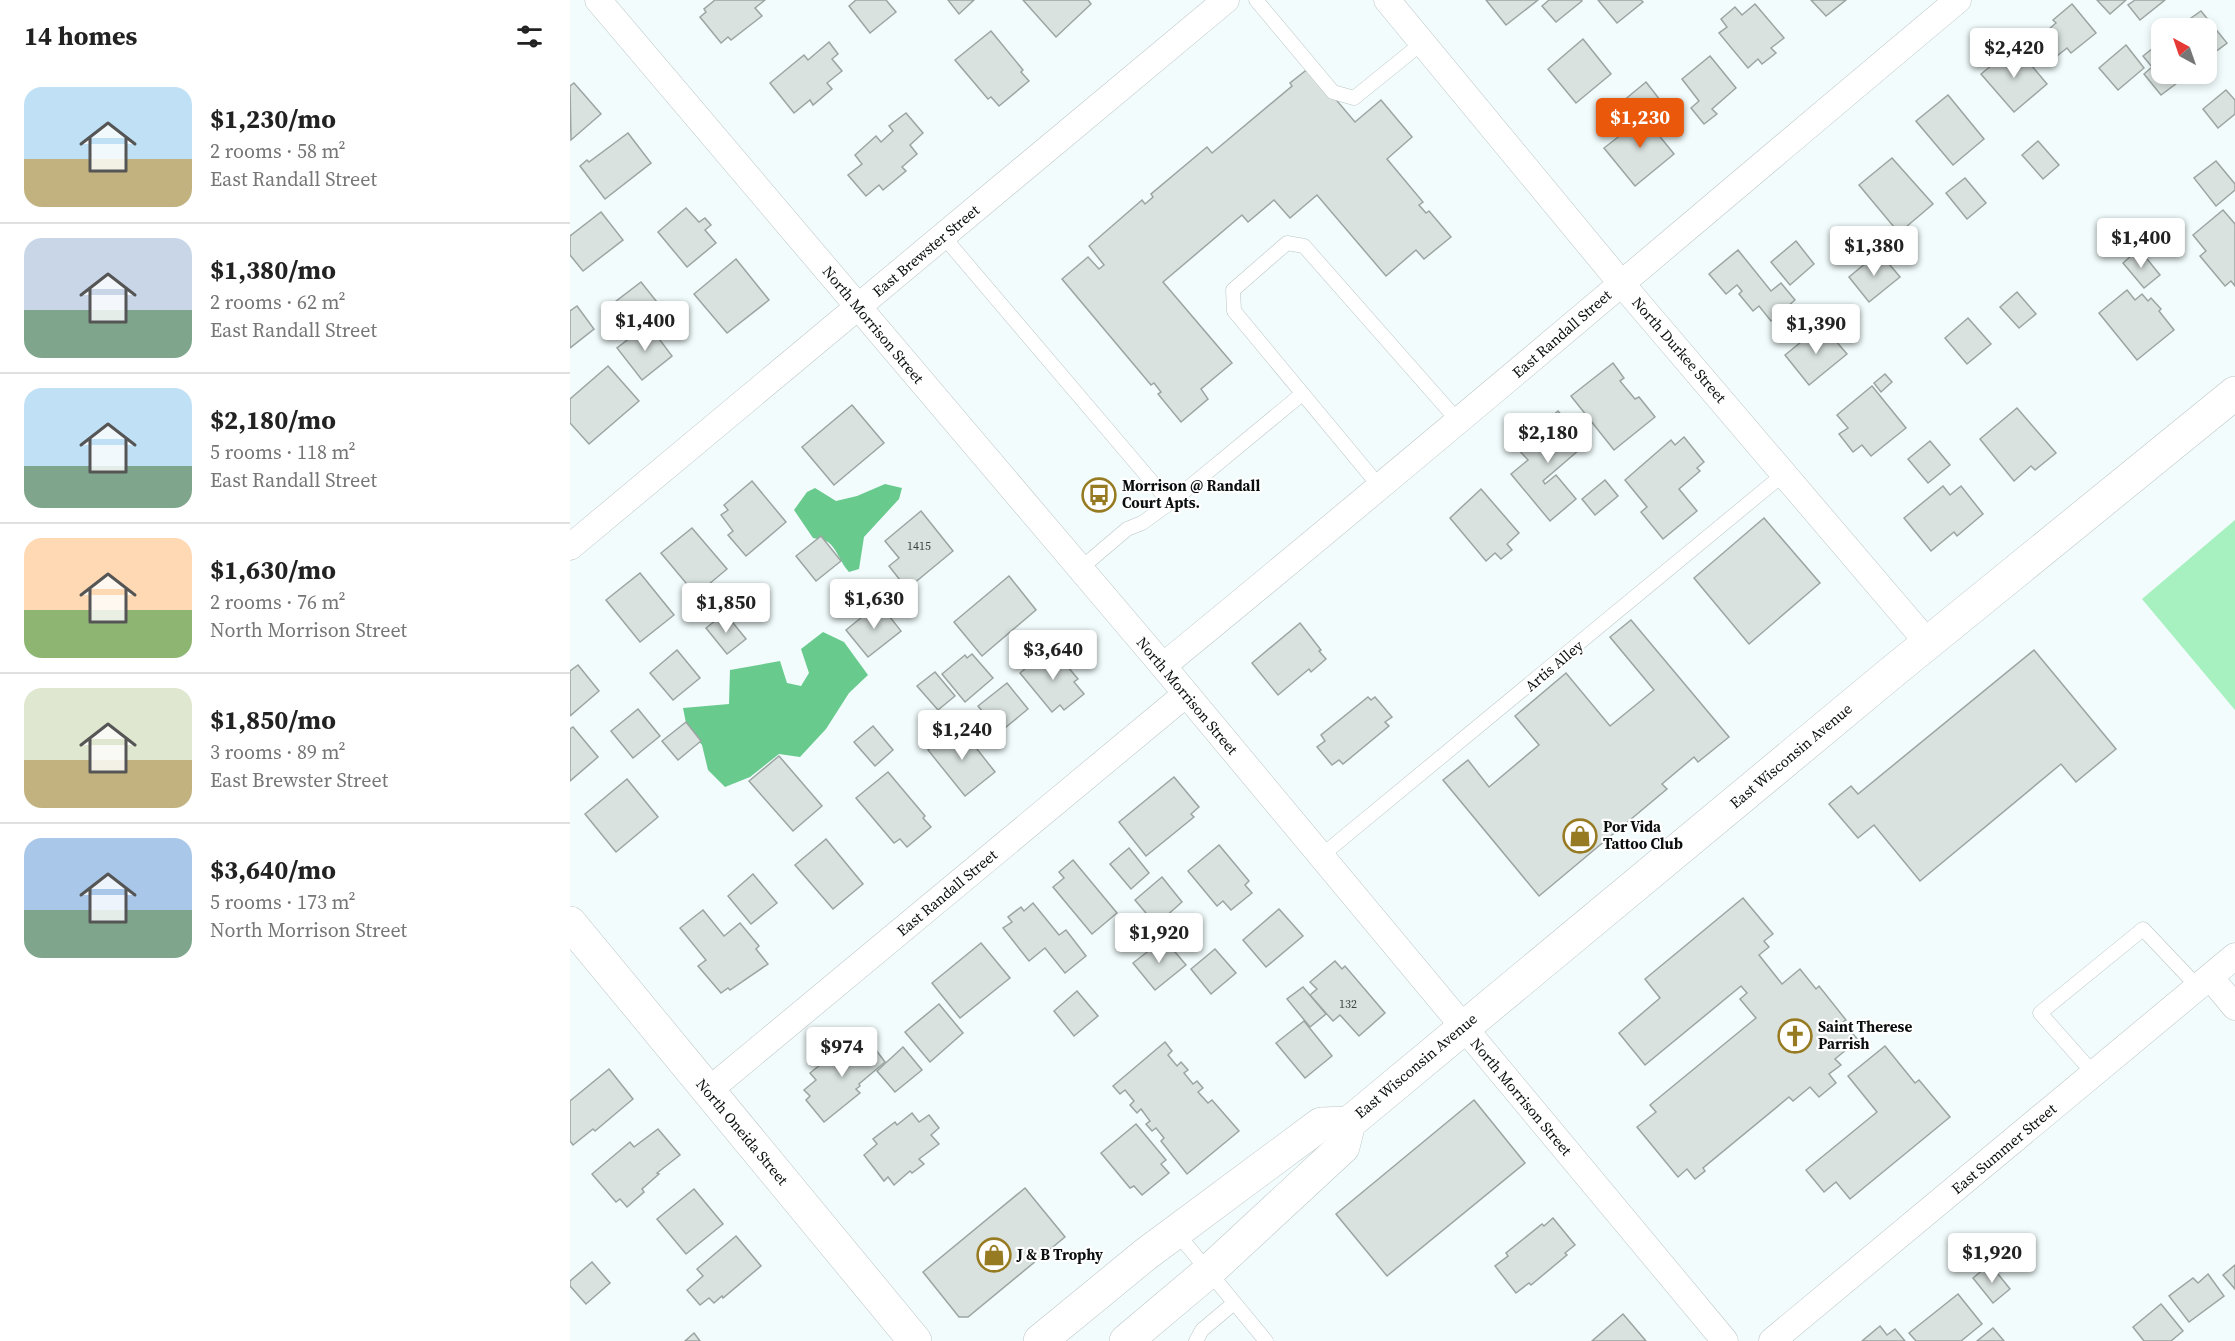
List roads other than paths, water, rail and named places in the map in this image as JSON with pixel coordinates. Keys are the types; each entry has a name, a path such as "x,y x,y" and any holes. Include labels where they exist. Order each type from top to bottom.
{"main road":[{"name":"East Wisconsin Avenue","path":"1126,1341 1208,1272 1343,1147 1349,1123 1928,643 2235,393"},
{"name":"North Oneida Street","path":"570,923 915,1341"},
{"name":"East Wisconsin Avenue","path":"1040,1341 1176,1232 1321,1124 1349,1123"}],"street":[{"name":"North Morrison Street","path":"598,0 1163,666 1725,1341"},
{"name":"East Brewster Street","path":"570,547 1226,0"},
{"name":"North Durkee Street","path":"1387,0 1621,283 1928,643"},
{"name":"East Randall Street","path":"1163,666 1459,422 1958,0"},
{"name":"East Randall Street","path":"708,1091 1186,694"},
{"name":"East Summer Street","path":"1772,1341 2235,956"},
{"path":"2204,982 2235,1007"}],"lane":[{"path":"1256,0 1333,92 1354,98 1422,43"},
{"path":"943,236 1170,503"},
{"path":"1380,487 1234,310 1233,290 1287,243 1304,246 1459,422"},
{"path":"1080,569 1127,530 1142,523 1170,503 1302,394"},
{"name":"Artis Alley","path":"1321,856 1785,473"},
{"path":"2094,1074 2040,1013 2143,928 2204,982"},
{"path":"1176,1232 1266,1341"},
{"path":"1196,1341 1202,1330 1234,1303"}],"place":[{"name":"Morrison @ Randall Court Apts.","path":"1099,495"},
{"name":"Por Vida Tattoo Club","path":"1580,836"},
{"name":"Saint Therese Parrish","path":"1795,1036"},
{"name":"J & B Trophy","path":"994,1255"}]}
